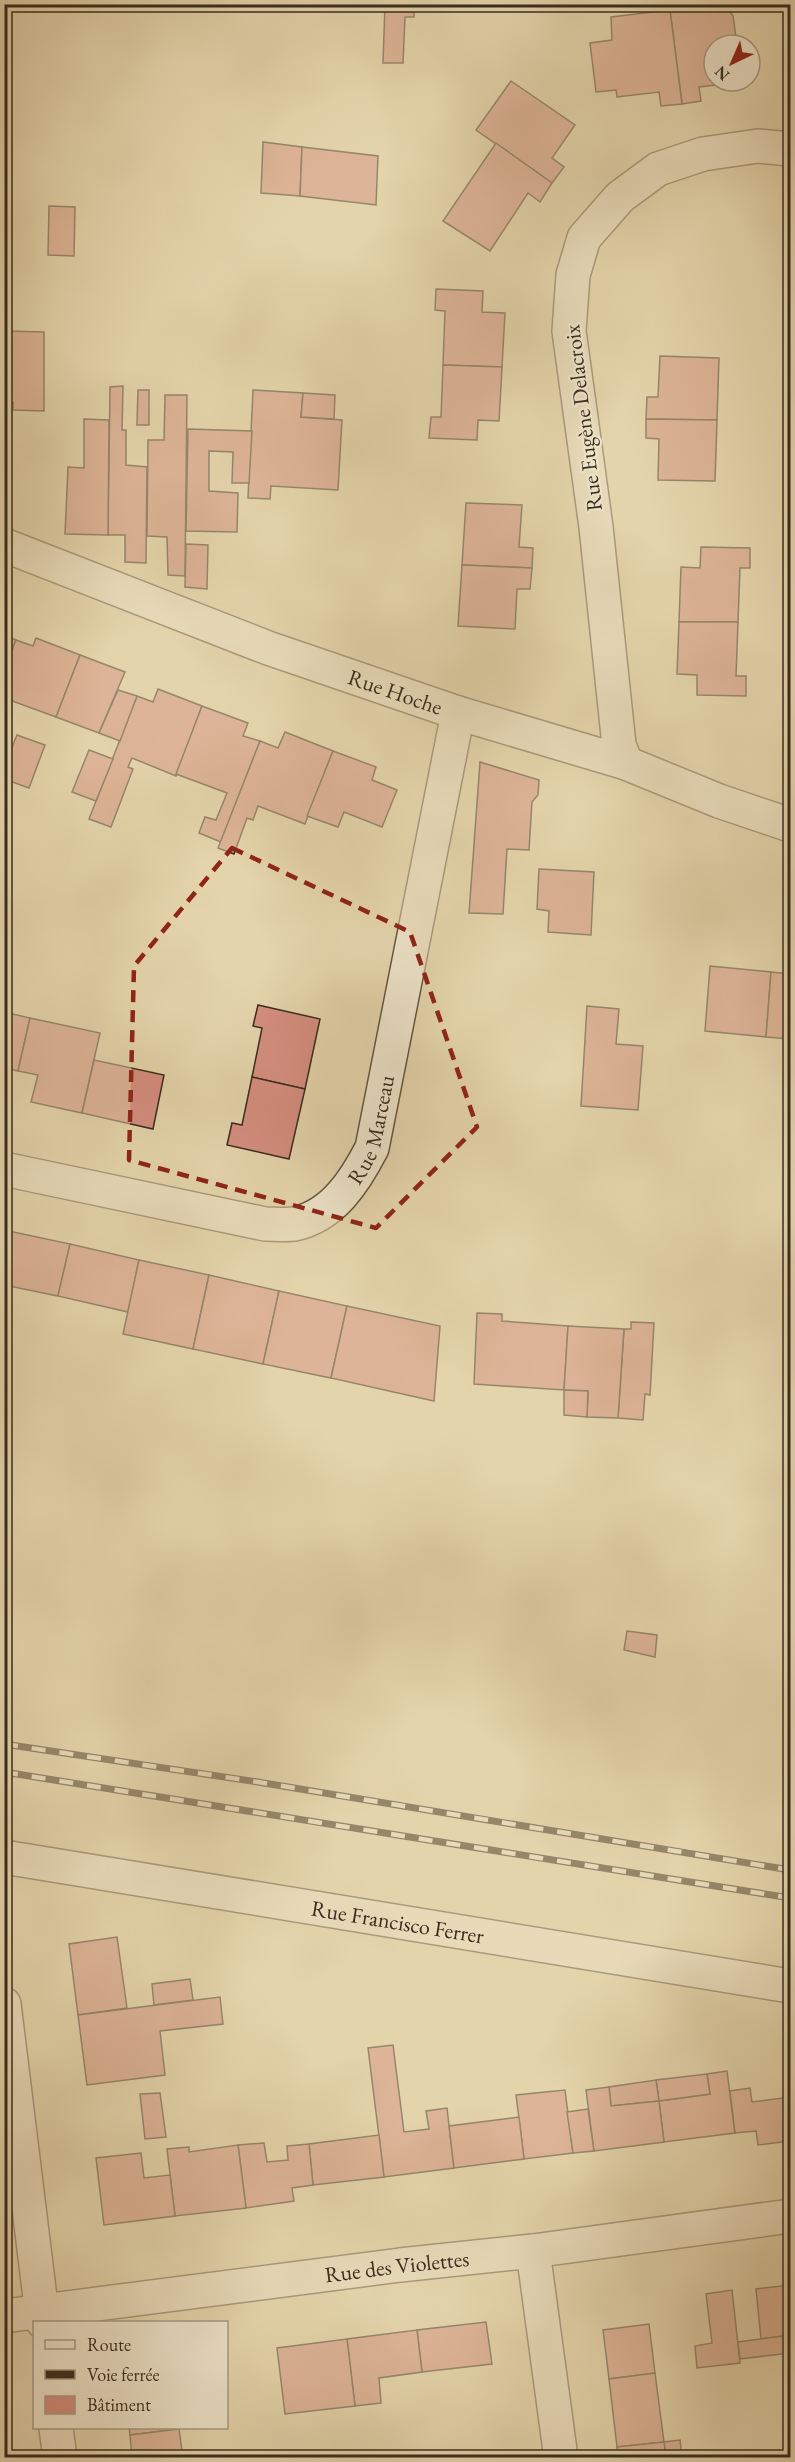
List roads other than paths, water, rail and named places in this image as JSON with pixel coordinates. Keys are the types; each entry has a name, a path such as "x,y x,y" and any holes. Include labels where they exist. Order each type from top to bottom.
{"street":[{"name":"Rue Eugène Delacroix","path":"626,763 619,745 596,527 569,331 573,275 584,238 620,197 658,169 703,154 758,146 790,149"},
{"name":"Rue Hoche","path":"4,545 268,648 458,713 626,763 719,801 790,825"},
{"name":"Rue Marceau","path":"4,1169 265,1224 294,1224 324,1211 353,1183 372,1148 458,713"},
{"name":"Rue Francisco Ferrer","path":"4,1857 790,1986"},
{"path":"4,2004 42,2317"},
{"name":"Rue des Violettes","path":"4,2316 42,2317 400,2265 533,2251 790,2216"},
{"path":"533,2251 561,2457"},
{"path":"56,2429 60,2457"}],"railway":[{"path":"4,1744 258,1782 790,1870"},
{"path":"4,1772 790,1898"}]}
